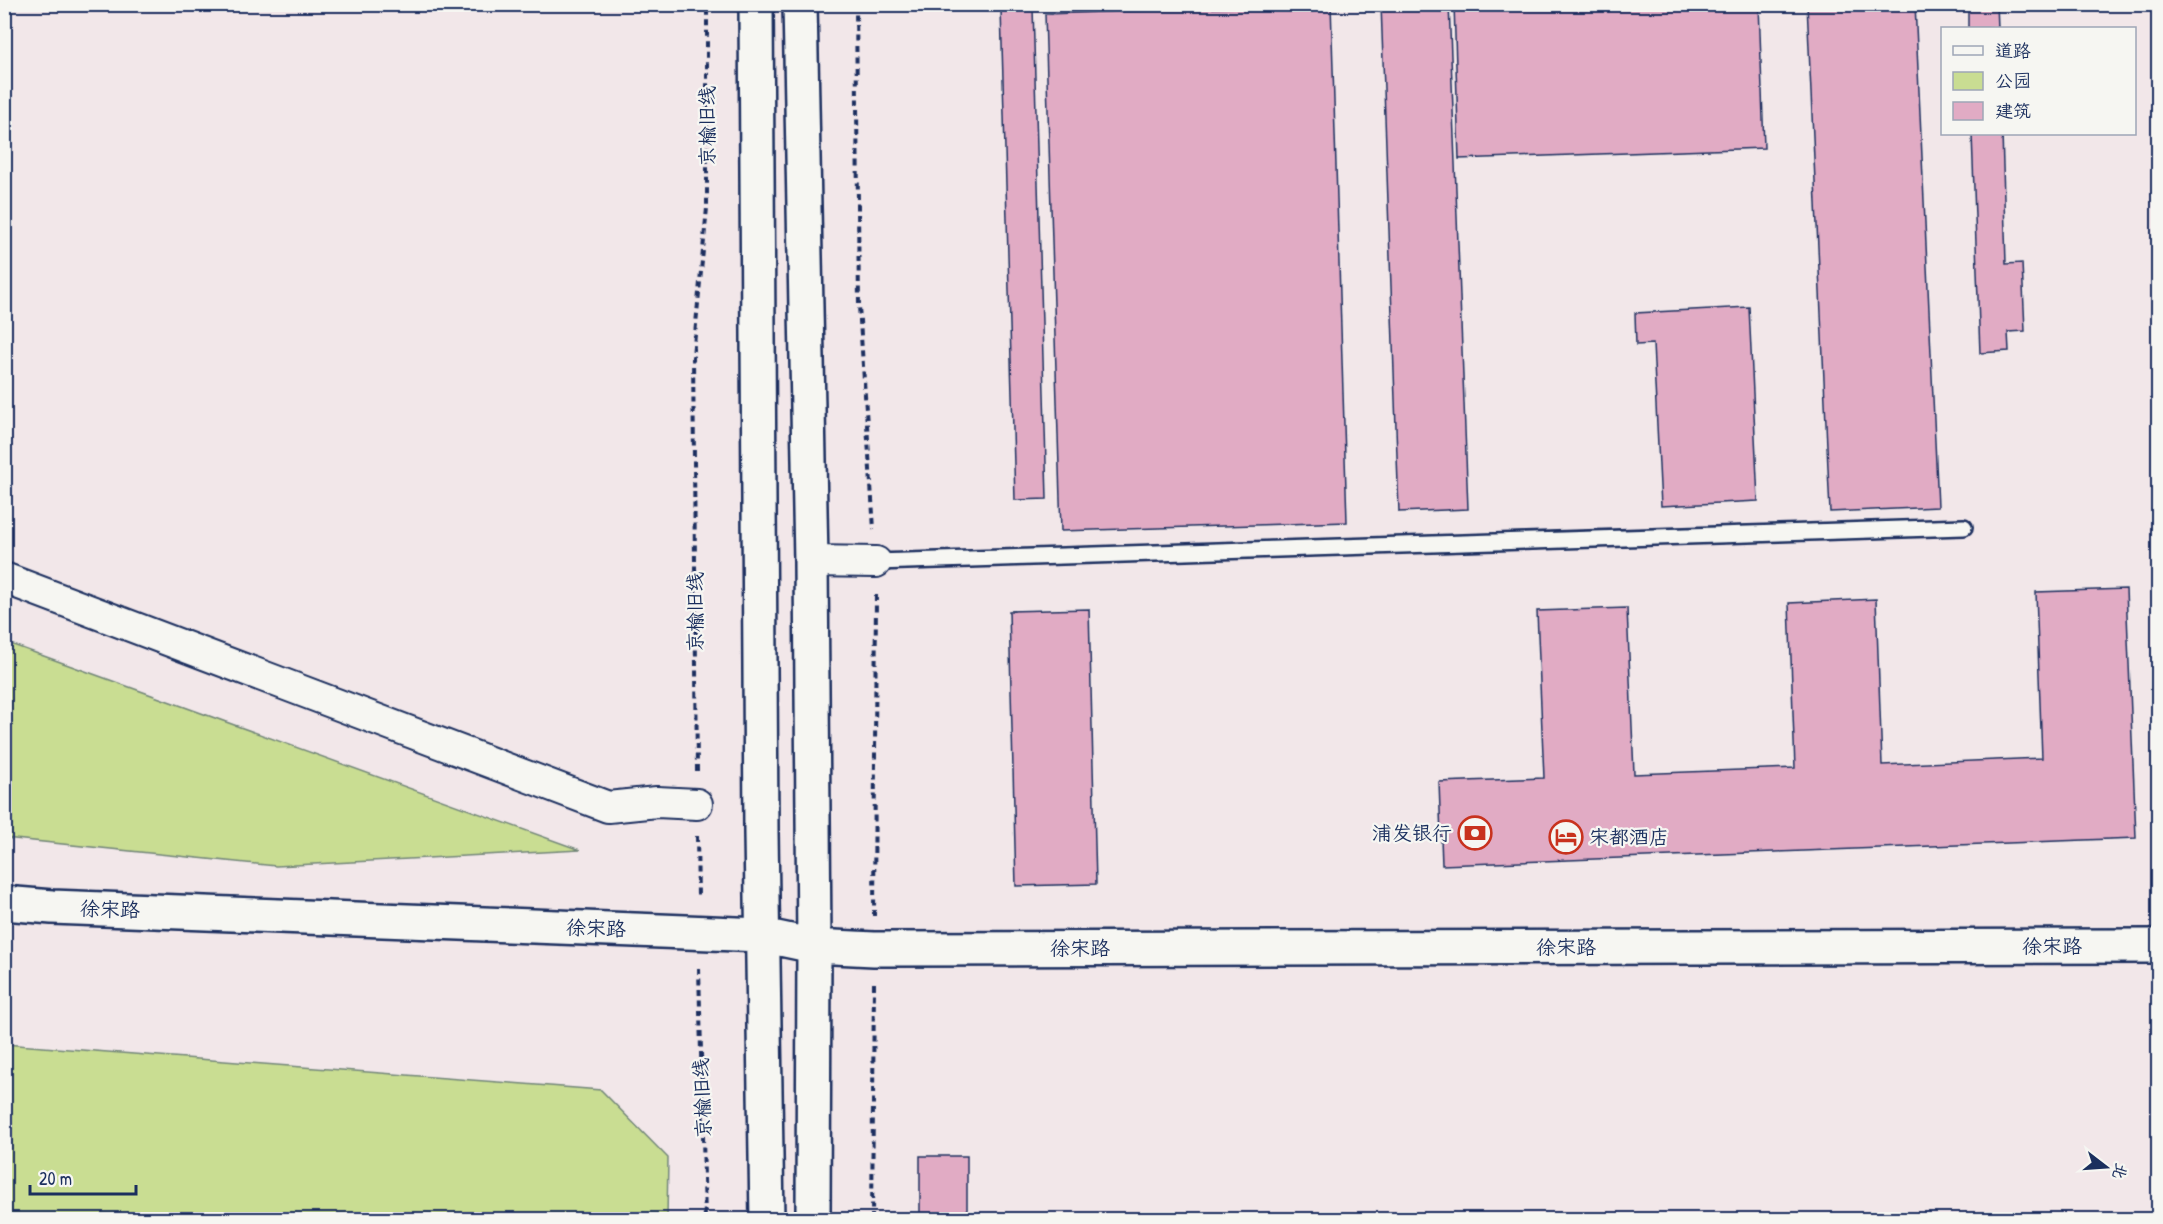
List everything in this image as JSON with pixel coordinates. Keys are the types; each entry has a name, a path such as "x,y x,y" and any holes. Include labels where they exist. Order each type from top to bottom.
{"main road":[{"path":"756,4 762,935 767,1220"},
{"path":"800,4 811,561 814,946 813,1220"},
{"name":"徐宋路","path":"4,903 52,907 762,935 814,946 874,949 2158,946"}],"street":[{"path":"811,561 876,562"},
{"path":"4,578 609,807 657,802 697,804"}],"lane":[{"path":"876,562 1964,527"}],"path":[{"name":"京榆旧线","path":"705,1220 698,932 693,356 707,208 706,4"},
{"path":"856,4 859,306 876,562 872,1220"}],"green space":[{"path":"5,642 580,850 276,866 5,838"},
{"path":"4,1044 601,1090 668,1158 667,1219 5,1219"}],"building":[{"path":"1331,4 1347,522 1061,531 1045,14"},
{"path":"1381,4 1449,4 1468,509 1399,512"},
{"path":"1454,4 1759,4 1764,148 1459,159"},
{"path":"1807,4 1915,4 1938,507 1830,512"},
{"path":"1968,4 1997,4 1998,27 1968,27"},
{"path":"1033,8 1047,499 1015,500 1001,9"},
{"path":"1972,135 2002,135 2006,264 2022,263 2025,331 2008,332 2009,351 1980,353"},
{"path":"1749,307 1758,501 1661,506 1653,344 1636,345 1635,313"},
{"path":"2126,589 2136,838 1442,865 1439,782 1544,778 1537,611 1627,608 1634,774 1795,768 1789,603 1876,599 1882,765 2042,758 2036,592"},
{"path":"1089,609 1096,884 1016,886 1009,611"},
{"path":"920,1156 967,1156 967,1220 920,1220"}],"place":[{"name":"浦发银行","path":"1475,833"},
{"name":"宋都酒店","path":"1566,837"}]}
